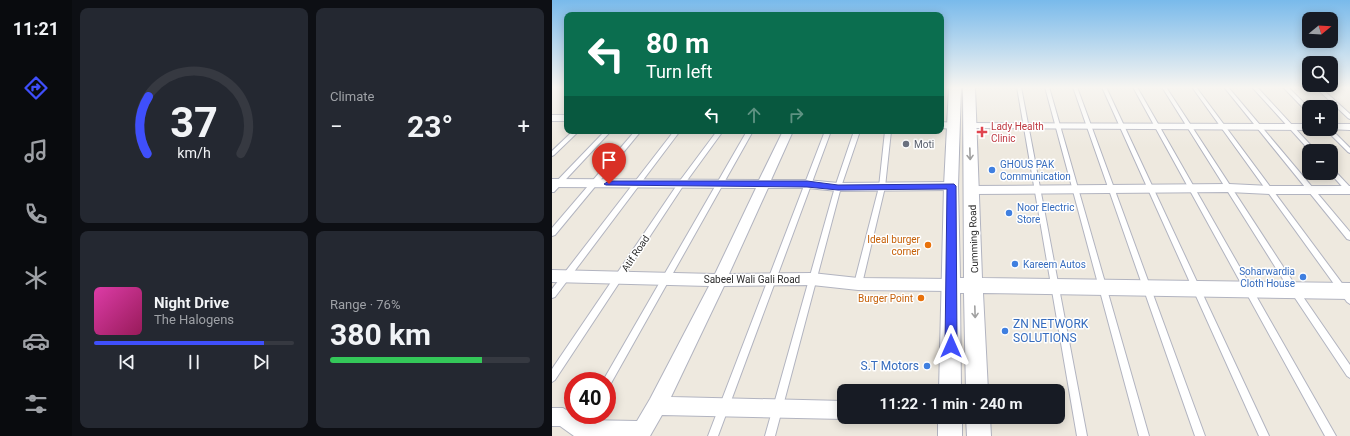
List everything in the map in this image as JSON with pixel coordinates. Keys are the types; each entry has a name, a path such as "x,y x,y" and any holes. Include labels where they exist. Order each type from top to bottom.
{"street":[{"name":"Cumming Road","path":"950,384 951,186 955,107"},
{"name":"Cumming Road","path":"962,107 955,126 970,190 977,384"},
{"path":"552,118 564,118"},
{"path":"955,126 1302,127"},
{"path":"1338,127 1350,127"},
{"path":"594,424 641,434 657,406 719,280 787,134"},
{"path":"554,185 594,183 807,184 838,187 951,186"},
{"path":"970,190 1151,188 1350,190"},
{"name":"Sabeel Wali Gali Road","path":"552,276 719,280 812,278 858,284 951,285"},
{"path":"951,285 1294,290 1348,294"},
{"path":"657,406 777,410 837,410"},
{"path":"552,417 564,417"},
{"path":"950,424 950,436"},
{"path":"978,424 979,436"}],"lane":[{"path":"1023,107 1082,436"},
{"path":"1053,107 1144,436"},
{"path":"1082,107 1200,436"},
{"path":"1114,107 1264,436"},
{"path":"1146,107 1331,436"},
{"path":"1177,107 1294,290 1350,373"},
{"path":"1209,107 1348,294"},
{"path":"1243,107 1350,237"},
{"path":"1273,107 1307,144"},
{"path":"1339,107 1350,117"},
{"path":"552,154 573,134"},
{"path":"554,185 605,134"},
{"path":"552,232 635,134"},
{"path":"552,296 675,134"},
{"name":"Atif Road","path":"552,377 682,184 718,134"},
{"path":"613,372 748,134"},
{"path":"714,436 827,134"},
{"path":"770,436 838,187 857,134"},
{"path":"858,284 882,187 888,134"},
{"path":"1335,136 1350,151"},
{"path":"1338,177 1350,190"}],"place":[{"name":"Lady Health Clinic","path":"982,132"},
{"name":"Moti","path":"906,144"},
{"name":"GHOUS PAK Communication","path":"992,170"},
{"name":"Noor Electric Store","path":"1009,213"},
{"name":"Ideal burger corner","path":"928,245"},
{"name":"Kareem Autos","path":"1015,264"},
{"name":"Soharwardia Cloth House","path":"1303,277"},
{"name":"Burger Point","path":"921,298"},
{"name":"ZN NETWORK SOLUTIONS","path":"1005,331"},
{"name":"S.T Motors","path":"927,366"}],"route":[{"path":"609,184 807,184 838,187 951,186 951,346"}]}
